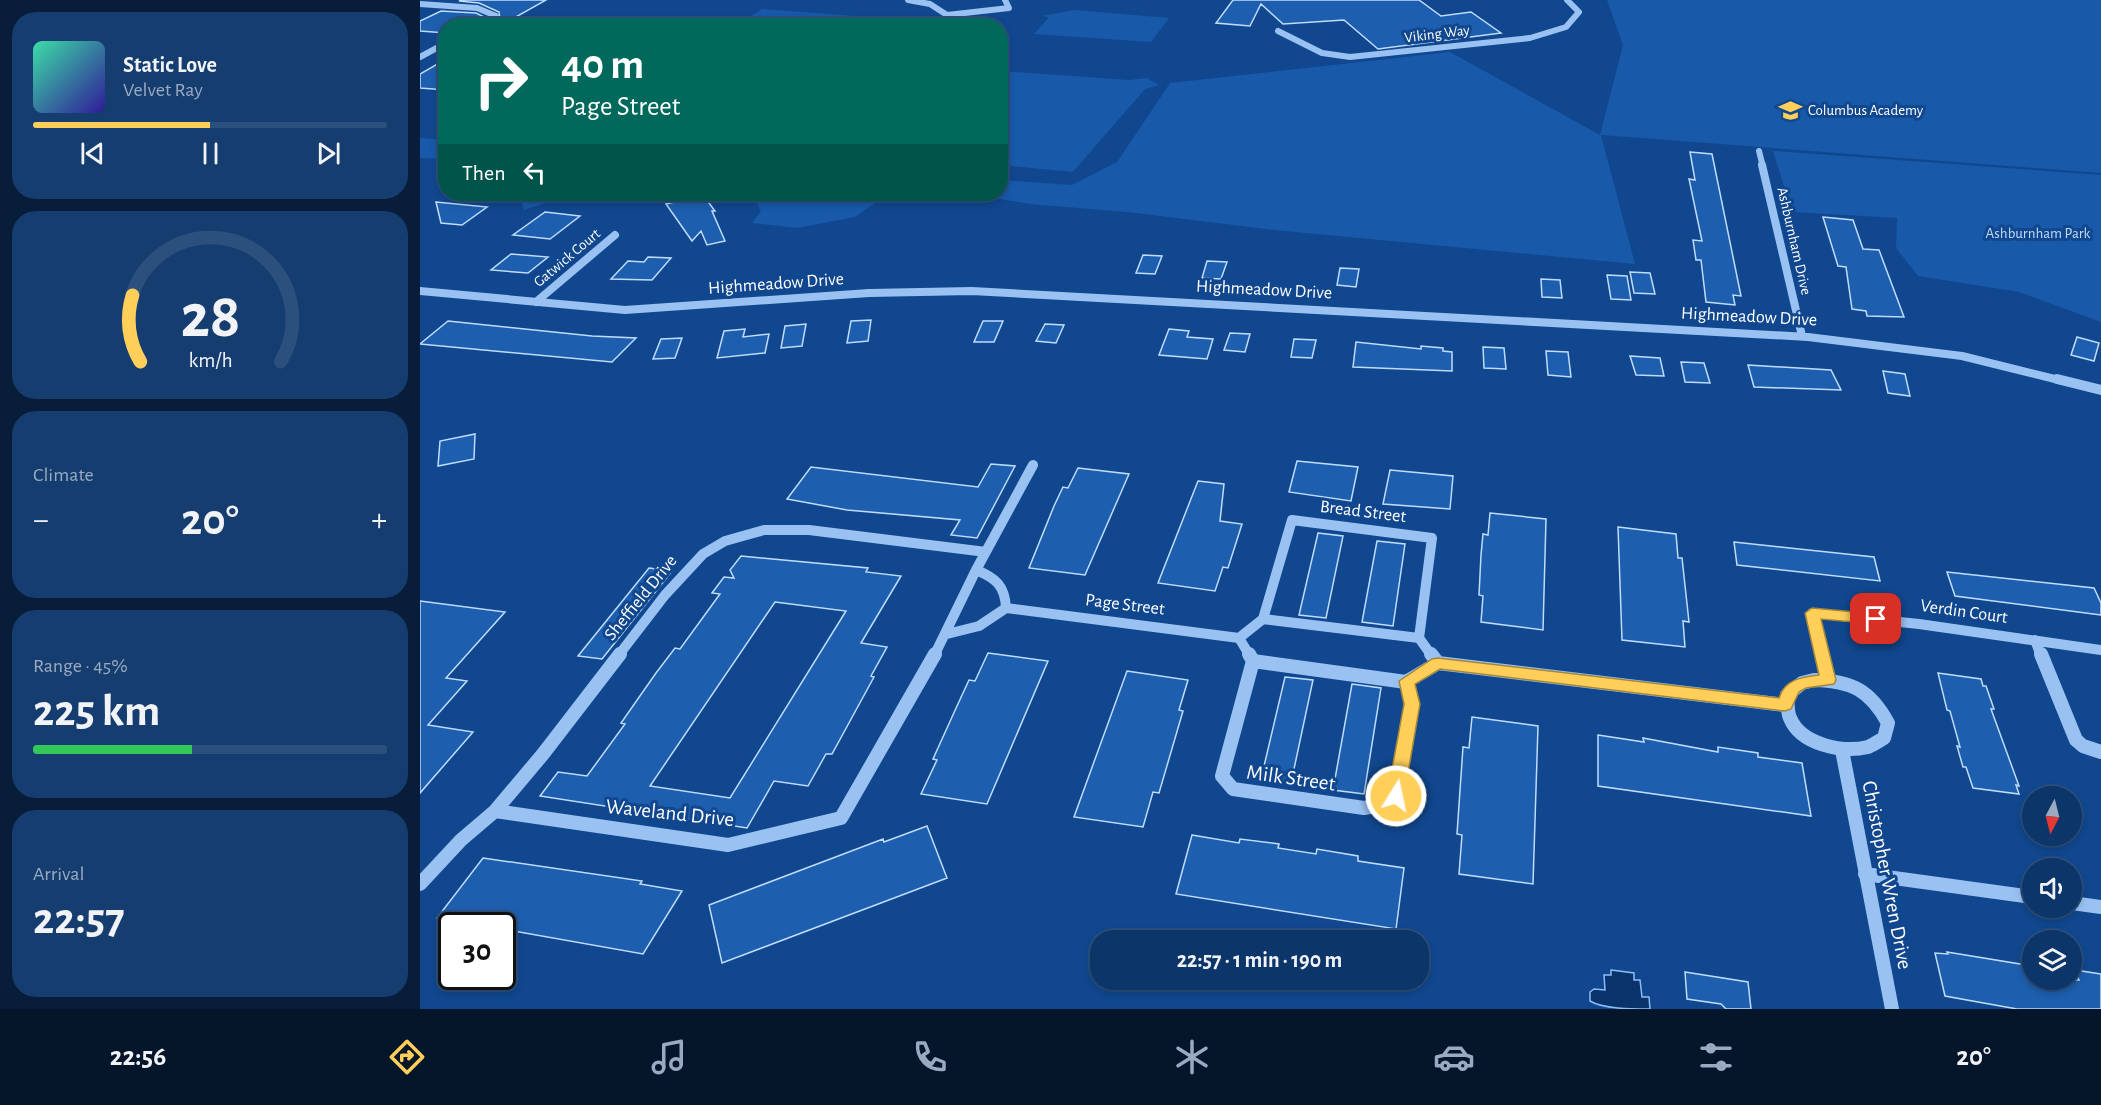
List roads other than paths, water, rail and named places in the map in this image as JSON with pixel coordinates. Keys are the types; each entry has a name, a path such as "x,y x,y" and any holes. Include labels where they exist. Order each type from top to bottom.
{"street":[{"path":"909,0 918,0 938,8 947,15 1009,8 1005,0"},
{"name":"Viking Way","path":"1278,31 1329,55 1350,57 1402,52 1518,39 1556,32 1566,27 1579,12 1567,0"},
{"path":"420,4 477,8 496,16 493,18"},
{"path":"420,57 438,47"},
{"name":"Ashburnham Drive","path":"1759,151 1802,336"},
{"name":"Gatwick Court","path":"536,302 615,235"},
{"name":"Highmeadow Drive","path":"420,291 625,310 869,294 972,291 1802,336 1962,356 2101,390"},
{"name":"Waveland Drive","path":"495,811 728,845 841,818 947,634 976,570 1033,465"},
{"name":"Bread Street","path":"1263,620 1292,520 1432,538 1430,568 1419,639"},
{"name":"Sheffield Drive","path":"420,884 461,840 495,811 543,754 686,570 703,554 725,541 764,530 809,530 986,552"},
{"path":"947,634 968,632 990,623 1006,608 1006,592 996,578 976,570"},
{"name":"Page Street","path":"1006,608 1239,638"},
{"name":"Verdin Court","path":"1828,680 1812,613 2101,650"},
{"path":"1438,663 1419,639 1263,620 1239,638 1253,661 1407,681 1438,663 1785,705"},
{"path":"2036,640 2076,740 2083,746 2101,752"},
{"name":"Milk Street","path":"1253,661 1222,776 1226,784 1233,789 1364,808 1382,805 1396,796 1412,704 1407,681"},
{"path":"1828,680 1844,683 1873,698 1887,720 1887,731 1882,740 1872,747 1842,750 1809,738 1797,728 1785,705 1787,695 1802,682 1828,680"},
{"name":"Christopher Wren Drive","path":"1842,750 1892,1009"},
{"path":"1865,874 2022,896"},
{"path":"2082,904 2101,907"}],"place":[{"name":"Columbus Academy","path":"1790,110"}],"park label":[{"name":"Ashburnham Park","path":"2038,233"}]}
